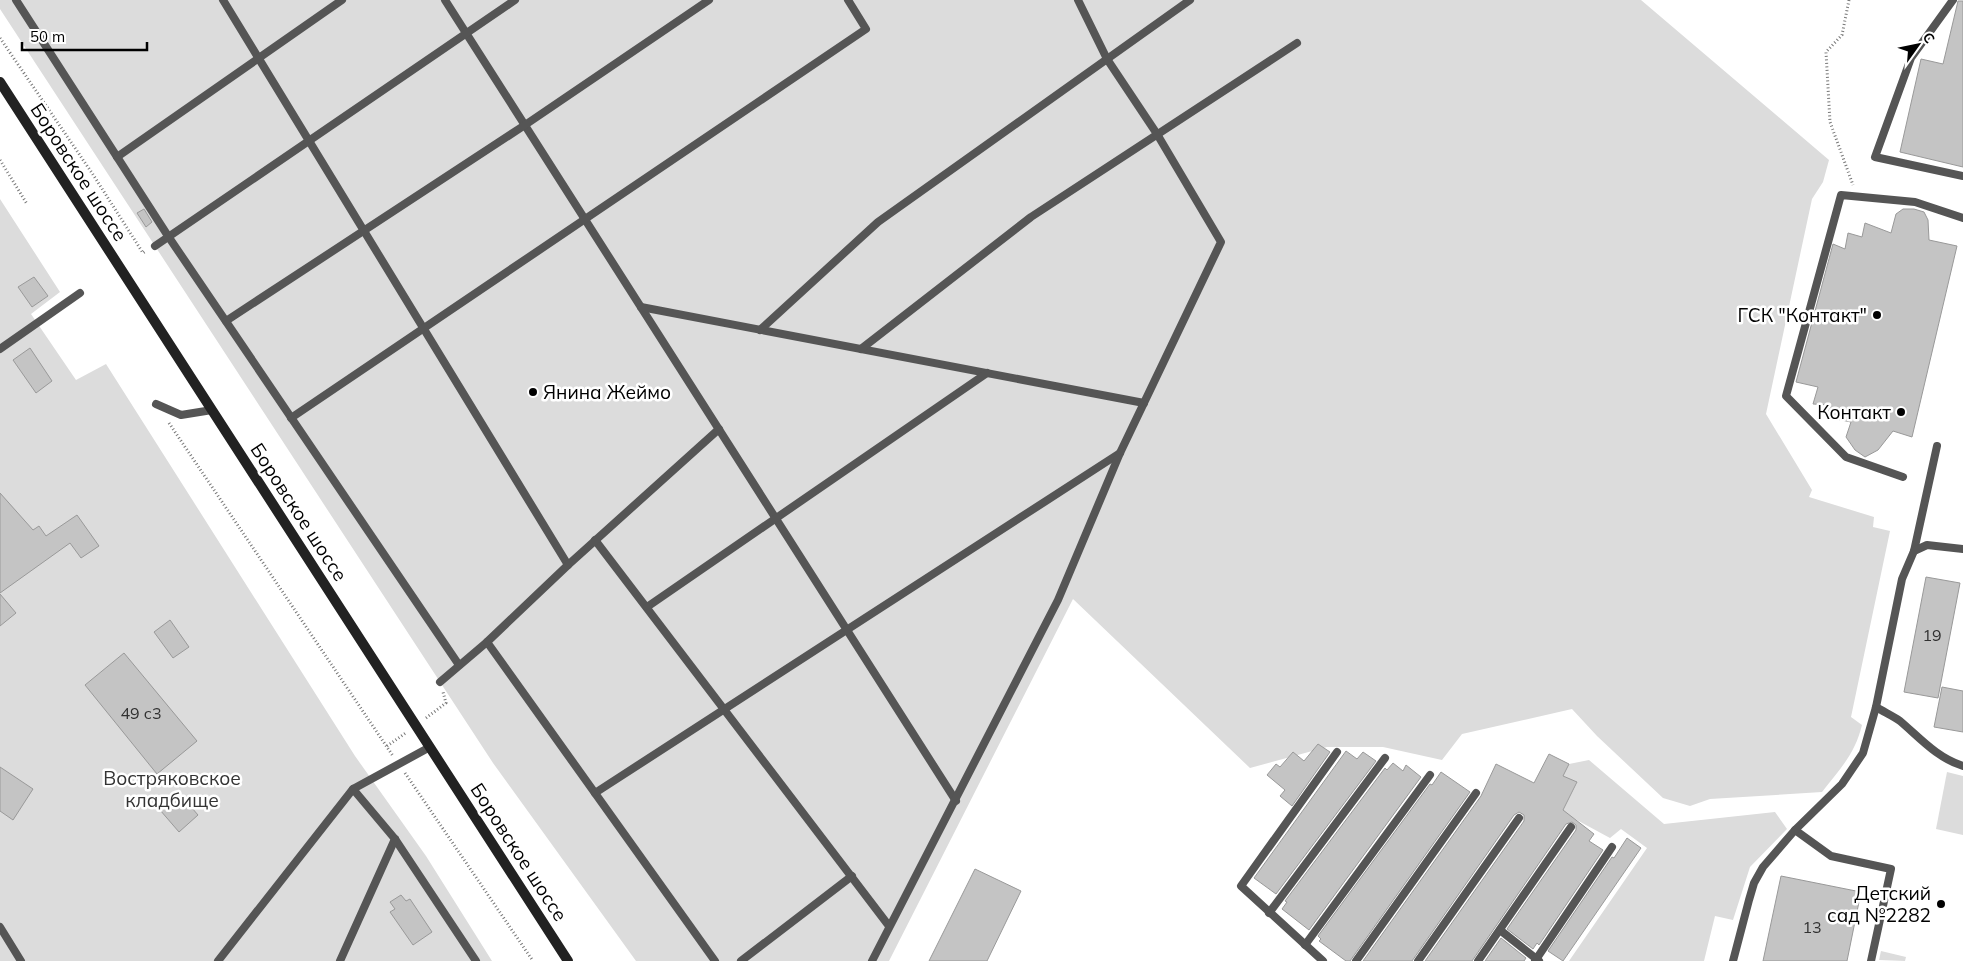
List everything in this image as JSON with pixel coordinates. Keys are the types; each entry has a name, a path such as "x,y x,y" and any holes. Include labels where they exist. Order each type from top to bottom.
{"street":[{"name":"Боровское шоссе","path":"0,82 568,961"}],"lane":[{"path":"16,0 168,236 459,665"},
{"path":"223,0 568,565"},
{"path":"117,157 342,0"},
{"path":"446,0 956,800"},
{"path":"155,246 515,0"},
{"path":"226,321 525,125 709,0"},
{"path":"291,418 866,28 848,0"},
{"path":"872,961 1058,600 1120,453 1220,242 1158,134 1107,59 1078,0"},
{"path":"760,330 878,222 1190,0"},
{"path":"1952,0 1911,58 1875,157 1963,176"},
{"path":"860,349 1031,217 1297,43"},
{"path":"1903,477 1846,457 1786,396 1841,195 1915,202 1963,218"},
{"path":"0,349 80,293"},
{"path":"641,307 1144,403"},
{"path":"647,607 987,373"},
{"path":"156,404 181,415 212,410"},
{"path":"440,682 719,429"},
{"path":"1733,961 1754,883 1763,867 1795,830 1842,784 1854,769 1863,753 1876,707 1902,579 1914,551 1937,446"},
{"path":"595,794 1120,453"},
{"path":"595,540 890,926"},
{"path":"1914,551 1927,545 1963,550"},
{"path":"486,642 716,961"},
{"path":"1876,707 1898,720 1936,752 1951,762 1963,766"},
{"path":"218,961 353,789 430,747"},
{"path":"1323,961 1241,886 1337,752"},
{"path":"1269,913 1385,758"},
{"path":"1305,945 1430,775"},
{"path":"353,789 396,839 476,961"},
{"path":"1356,961 1476,793"},
{"path":"1418,961 1519,818"},
{"path":"1478,961 1571,827"},
{"path":"1795,830 1831,856 1891,869 1871,961"},
{"path":"340,961 396,839"},
{"path":"1500,930 1537,960 1612,847"},
{"path":"741,961 852,876"},
{"path":"0,927 21,961"}],"path":[{"path":"1849,0 1842,35 1826,52 1826,71 1830,122 1856,195"},
{"path":"0,38 144,253"},
{"path":"0,160 27,204"},
{"path":"156,404 533,961"}],"green space":[{"path":"0,0 1641,0 1829,160 1823,182 1812,199 1766,414 1812,490 1809,497 1874,517 1873,527 1890,531 1851,717 1862,725 1859,735 1846,761 1822,792 1710,799 1690,806 1663,798 1597,736 1572,709 1462,734 1442,760 1383,747 1327,747 1250,768 1073,599 889,961 636,961 493,763 0,9"},
{"name":"Востряковское кладбище","path":"0,199 60,292 31,314 76,380 106,364 355,756 426,856 492,961 0,961"},
{"path":"1589,760 1664,824 1775,812 1787,829 1750,867 1733,920 1715,916 1704,961 1569,961 1647,848 1621,829 1610,838 1562,812 1577,783 1563,776 1569,764"},
{"path":"1947,772 1963,776 1963,835 1936,829"},
{"path":"1881,951 1906,957 1905,961 1879,960"}],"building":[{"path":"1958,1 1963,1 1963,167 1900,152 1921,59 1943,64"},
{"path":"144,209 152,222 146,227 137,213"},
{"name":"ГСК \"Контакт\"","path":"1903,209 1914,209 1924,212 1928,220 1929,240 1957,246 1912,437 1893,431 1878,450 1865,457 1855,450 1846,437 1851,422 1827,417 1828,405 1813,404 1818,387 1796,382 1833,244 1845,249 1848,233 1862,237 1865,223 1891,233 1896,214"},
{"path":"34,277 48,296 32,307 18,287"},
{"path":"30,348 52,381 36,393 13,360"},
{"path":"0,493 33,530 39,526 46,536 77,515 99,546 81,558 70,543 0,593"},
{"path":"1926,577 1960,583 1938,698 1904,692"},
{"path":"0,594 16,613 0,626"},
{"path":"170,620 189,647 173,658 154,632"},
{"path":"124,653 197,741 157,774 85,685"},
{"path":"1942,687 1963,691 1963,732 1934,727"},
{"path":"1318,744 1330,752 1292,806 1280,796 1285,790 1267,775 1276,764 1280,767 1293,752 1304,761"},
{"path":"1346,751 1357,759 1363,752 1376,761 1276,894 1254,878"},
{"path":"1549,754 1569,764 1563,776 1577,782 1563,810 1594,834 1589,841 1603,850 1539,945 1537,943 1533,949 1507,929 1576,830 1576,825 1572,822 1566,824 1472,961 1425,961 1524,821 1524,815 1519,812 1514,815 1412,961 1363,961 1481,796 1496,764 1534,783"},
{"path":"1393,763 1403,771 1406,765 1421,777 1309,930 1282,909 1287,902 1285,901 1385,768 1387,770"},
{"path":"0,767 33,789 13,820 0,811"},
{"path":"1441,772 1470,792 1350,961 1346,961 1319,941 1321,939 1318,936 1430,784 1432,785"},
{"path":"179,793 198,815 179,832 160,810"},
{"path":"1627,838 1641,848 1563,961 1548,951"},
{"path":"975,869 1021,891 987,961 929,961"},
{"path":"1781,876 1861,892 1847,961 1763,961"},
{"path":"401,895 406,901 410,899 432,932 413,945 390,912 395,909 390,902"},
{"path":"1501,938 1526,958 1524,961 1485,961"}],"place":[{"name":"ГСК \"Контакт\"","path":"1877,315"},
{"name":"Янина Жеймо","path":"533,392"},
{"name":"Контакт","path":"1901,412"},
{"name":"Детский сад №2282","path":"1941,904"}]}
